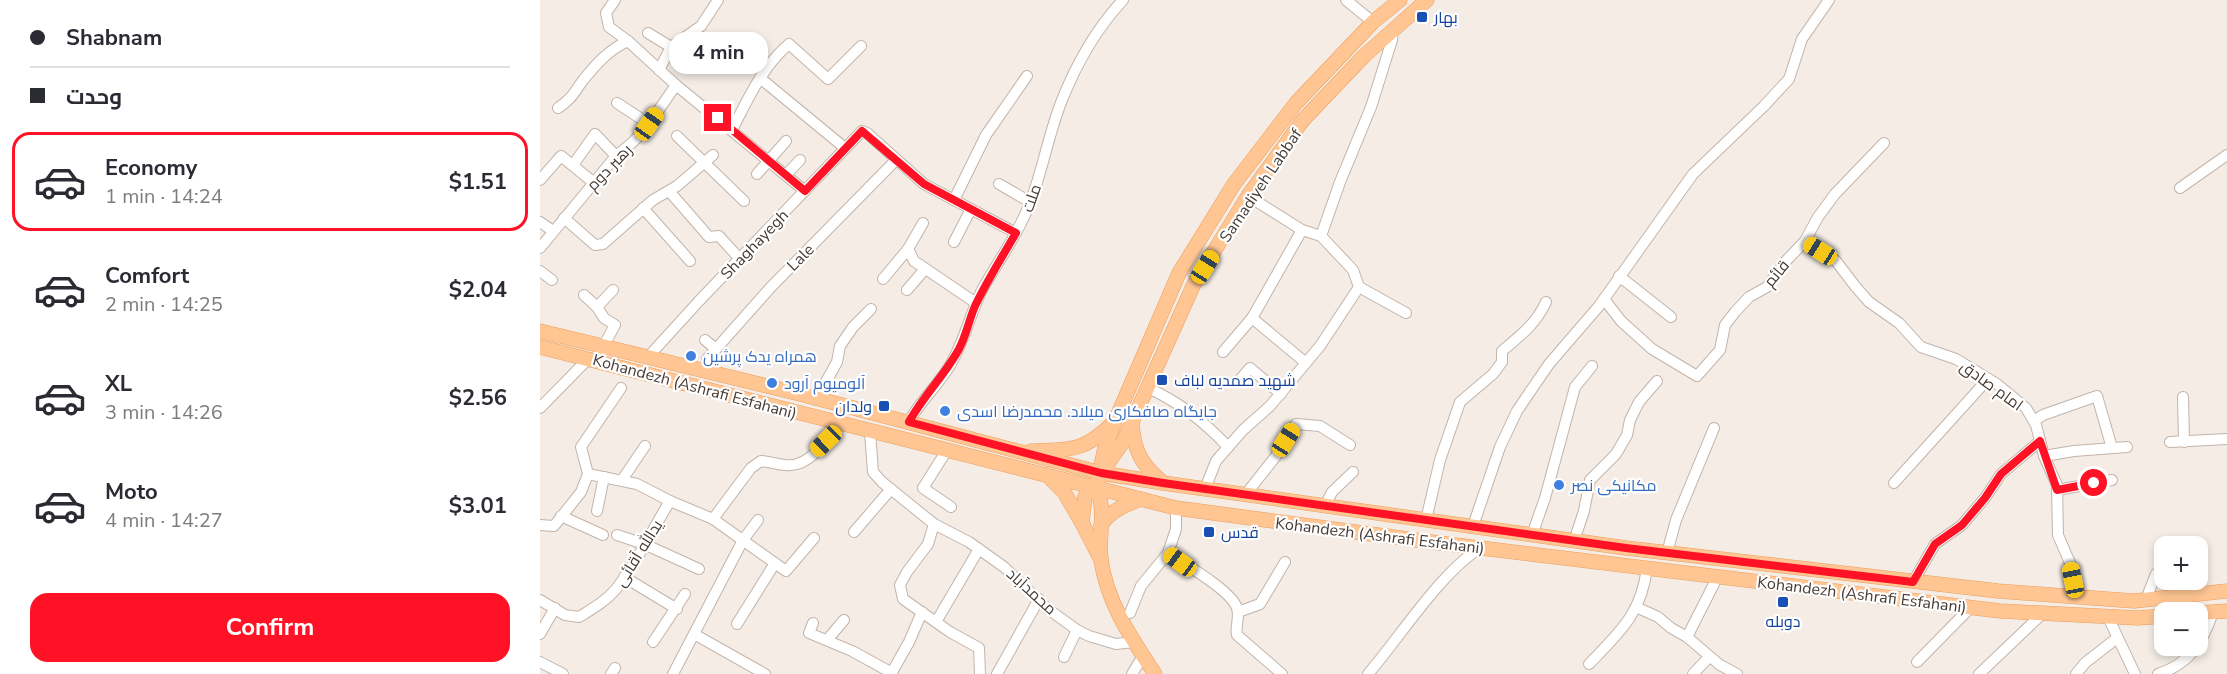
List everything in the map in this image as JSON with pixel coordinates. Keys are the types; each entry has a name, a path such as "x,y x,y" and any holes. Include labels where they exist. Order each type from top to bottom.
{"main road":[{"name":"Samadiyeh Labbaf","path":"1101,473 1105,448 1115,421 1179,273 1234,184 1296,103 1373,22 1400,0"},
{"name":"Samadiyeh Labbaf","path":"1101,473 1123,442 1194,284 1248,196 1303,120 1364,56 1427,0"},
{"name":"Kohandezh (Ashrafi Esfahani)","path":"540,331 817,398 1101,473 1163,483 1574,541 1913,582 2134,601 2227,591"},
{"name":"Kohandezh (Ashrafi Esfahani)","path":"540,347 1176,508 1480,548 1971,607 2042,614 2154,617"},
{"path":"1144,354 1161,360"},
{"path":"1017,451 1074,449 1098,438 1115,421"},
{"path":"1132,423 1135,448 1147,470 1163,483"},
{"path":"1082,523 1085,496 1096,487 1101,473"},
{"path":"1047,475 1064,492 1082,523 1101,560 1114,603 1134,642 1155,674"},
{"path":"1096,487 1102,499 1103,508 1101,560"},
{"path":"1101,527 1107,517 1124,505 1141,498"},
{"path":"1766,582 1769,566"}],"street":[{"path":"615,0 606,13 609,27 805,191"},
{"path":"659,69 671,47 701,26 718,0"},
{"name":"ملت","path":"909,422 916,408 948,369 961,346 976,303 1016,233 1030,201 1062,100 1086,52 1114,9 1123,0"},
{"path":"1346,0 1373,22"},
{"path":"1473,526 1500,447 1517,411 1549,364 1604,299 1693,174 1789,79 1802,39 1829,0"},
{"path":"1321,236 1371,107 1392,40 1393,29"},
{"path":"648,33 671,47"},
{"path":"558,108 571,100 583,81 613,48 628,41"},
{"path":"732,130 760,78 775,57 789,44 828,79 861,46"},
{"path":"954,200 986,135 1027,76"},
{"path":"760,78 845,148"},
{"name":"رهبر دوم","path":"540,248 593,182 649,124 676,85"},
{"path":"617,103 649,124"},
{"name":"Shaghayegh","path":"648,357 862,131 896,160"},
{"path":"573,165 595,134 616,156"},
{"path":"677,136 709,159 744,201"},
{"path":"757,174 786,141"},
{"name":"قائم","path":"1604,299 1621,321 1652,349 1697,376 1720,350 1725,325 1735,312 1749,297 1767,287 1804,241 1835,194 1884,143"},
{"path":"540,180 561,156 593,182"},
{"path":"2180,188 2226,157"},
{"path":"564,218 595,245 603,244 643,208 669,191 709,159"},
{"path":"786,175 800,160"},
{"path":"896,160 924,184 1016,233"},
{"name":"Lale","path":"707,359 771,287 896,160"},
{"path":"999,184 1030,201"},
{"path":"669,191 708,237 718,236 740,258"},
{"path":"1248,196 1302,230 1321,236 1353,270 1359,287 1406,314"},
{"path":"643,208 690,261"},
{"path":"954,242 971,209"},
{"path":"540,222 553,231"},
{"path":"883,279 908,249 923,223"},
{"path":"1223,352 1252,318 1302,230"},
{"name":"امام صادق","path":"1804,241 1836,261 1869,302 1899,323 1921,347 1956,359 1988,379 2026,408 2034,421 2057,490 2058,535 2070,563 2077,597"},
{"path":"908,249 914,261 976,303"},
{"path":"907,290 925,269"},
{"path":"540,271 552,280"},
{"path":"1619,276 1671,317"},
{"path":"1205,489 1216,461 1243,430 1281,394 1320,346 1359,287"},
{"path":"597,307 613,290"},
{"path":"584,295 597,307 604,318 615,326 603,346"},
{"path":"1426,520 1440,460 1460,402 1493,374 1502,362 1502,351 1528,329 1541,313 1546,302"},
{"path":"817,398 837,362 840,346 853,327 871,309"},
{"path":"1252,318 1306,363"},
{"path":"705,340 716,349"},
{"path":"540,408 589,358"},
{"path":"1532,535 1545,498 1575,387 1593,366"},
{"path":"1238,382 1250,368 1281,394"},
{"path":"1894,483 1988,379"},
{"path":"1574,541 1584,512 1590,480 1616,454 1627,435 1630,420 1639,402 1658,381"},
{"path":"540,525 554,526 580,492 588,474 581,447 621,388"},
{"path":"1148,388 1166,396 1189,411 1212,429 1228,447"},
{"path":"2034,421 2043,415 2097,396 2112,448"},
{"path":"2183,397 2184,442"},
{"path":"713,519 751,468 761,461 786,465 803,464 826,441 837,423"},
{"path":"1246,494 1276,456 1296,424 1320,426 1350,445"},
{"path":"1667,553 1676,520 1714,428"},
{"name":"محمدآباد","path":"870,432 873,472 934,524 979,549 1004,567 1048,609 1077,630 1116,644 1134,642"},
{"path":"2170,442 2227,439"},
{"path":"1913,582 1935,544 1962,525 1985,498 2001,474 2040,441"},
{"path":"622,480 645,446"},
{"path":"2044,456 2127,447"},
{"path":"947,450 922,488 951,507"},
{"path":"1325,506 1332,492 1353,472"},
{"path":"588,474 637,484 713,519 786,571 814,538"},
{"path":"597,510 604,477"},
{"path":"2057,490 2112,480"},
{"path":"854,532 891,489"},
{"name":"یدالله آقائی","path":"540,600 565,615 579,617 596,607 609,596 624,577 670,501"},
{"path":"1130,613 1141,586 1168,553 1176,529 1176,508"},
{"path":"561,516 603,535"},
{"path":"673,674 742,540 758,520"},
{"path":"934,524 928,544 900,585 903,599 979,648 981,674"},
{"path":"617,535 644,544 699,569"},
{"path":"1368,674 1439,586 1463,560 1480,548"},
{"path":"936,622 979,549"},
{"path":"1168,553 1224,591 1236,605 1239,620 1237,635 1282,674"},
{"path":"1238,612 1260,604 1286,562"},
{"path":"737,624 775,563"},
{"path":"1589,663 1631,619 1644,587 1647,567"},
{"path":"1687,637 1718,576"},
{"path":"624,577 677,609"},
{"path":"2146,599 2154,579"},
{"path":"653,642 685,594"},
{"path":"997,674 1039,599"},
{"path":"1636,607 1658,616 1671,628 1687,637 1709,657 1737,674"},
{"path":"1917,662 1971,607"},
{"path":"540,634 555,608"},
{"path":"813,623 808,633 827,640 892,673 922,612"},
{"path":"2158,674 2170,670 2197,650 2220,612"},
{"path":"1979,674 2042,614"},
{"path":"2108,617 2135,674"},
{"path":"827,640 844,620"},
{"path":"1064,657 1077,630"},
{"path":"694,634 765,674"},
{"path":"2076,674 2085,663 2117,638"},
{"path":"1131,674 1143,656"},
{"path":"1693,674 1709,657"},
{"path":"540,662 563,674"}],"place":[{"name":"بهار","path":"1422,17"},
{"name":"همراه یدک پرشین","path":"691,356"},
{"name":"شهید صمدیه لباف","path":"1162,380"},
{"name":"آلومیوم آرود","path":"772,383"},
{"name":"ولدان","path":"884,406"},
{"name":"جایگاه صافکاری میلاد. محمدرضا اسدی","path":"945,411"},
{"name":"مکانیکی نصر","path":"1559,485"},
{"name":"قدس","path":"1209,532"},
{"name":"دوبله","path":"1783,602"}],"route":[{"path":"718,118 805,191 862,131 924,184 1016,233 981,292 969,318 961,346 948,369 916,408 909,422 1017,451 1101,473 1163,483 1626,548 1913,582 1935,544 1962,525 1985,498 2001,474 2040,441 2057,490 2094,483"}]}
